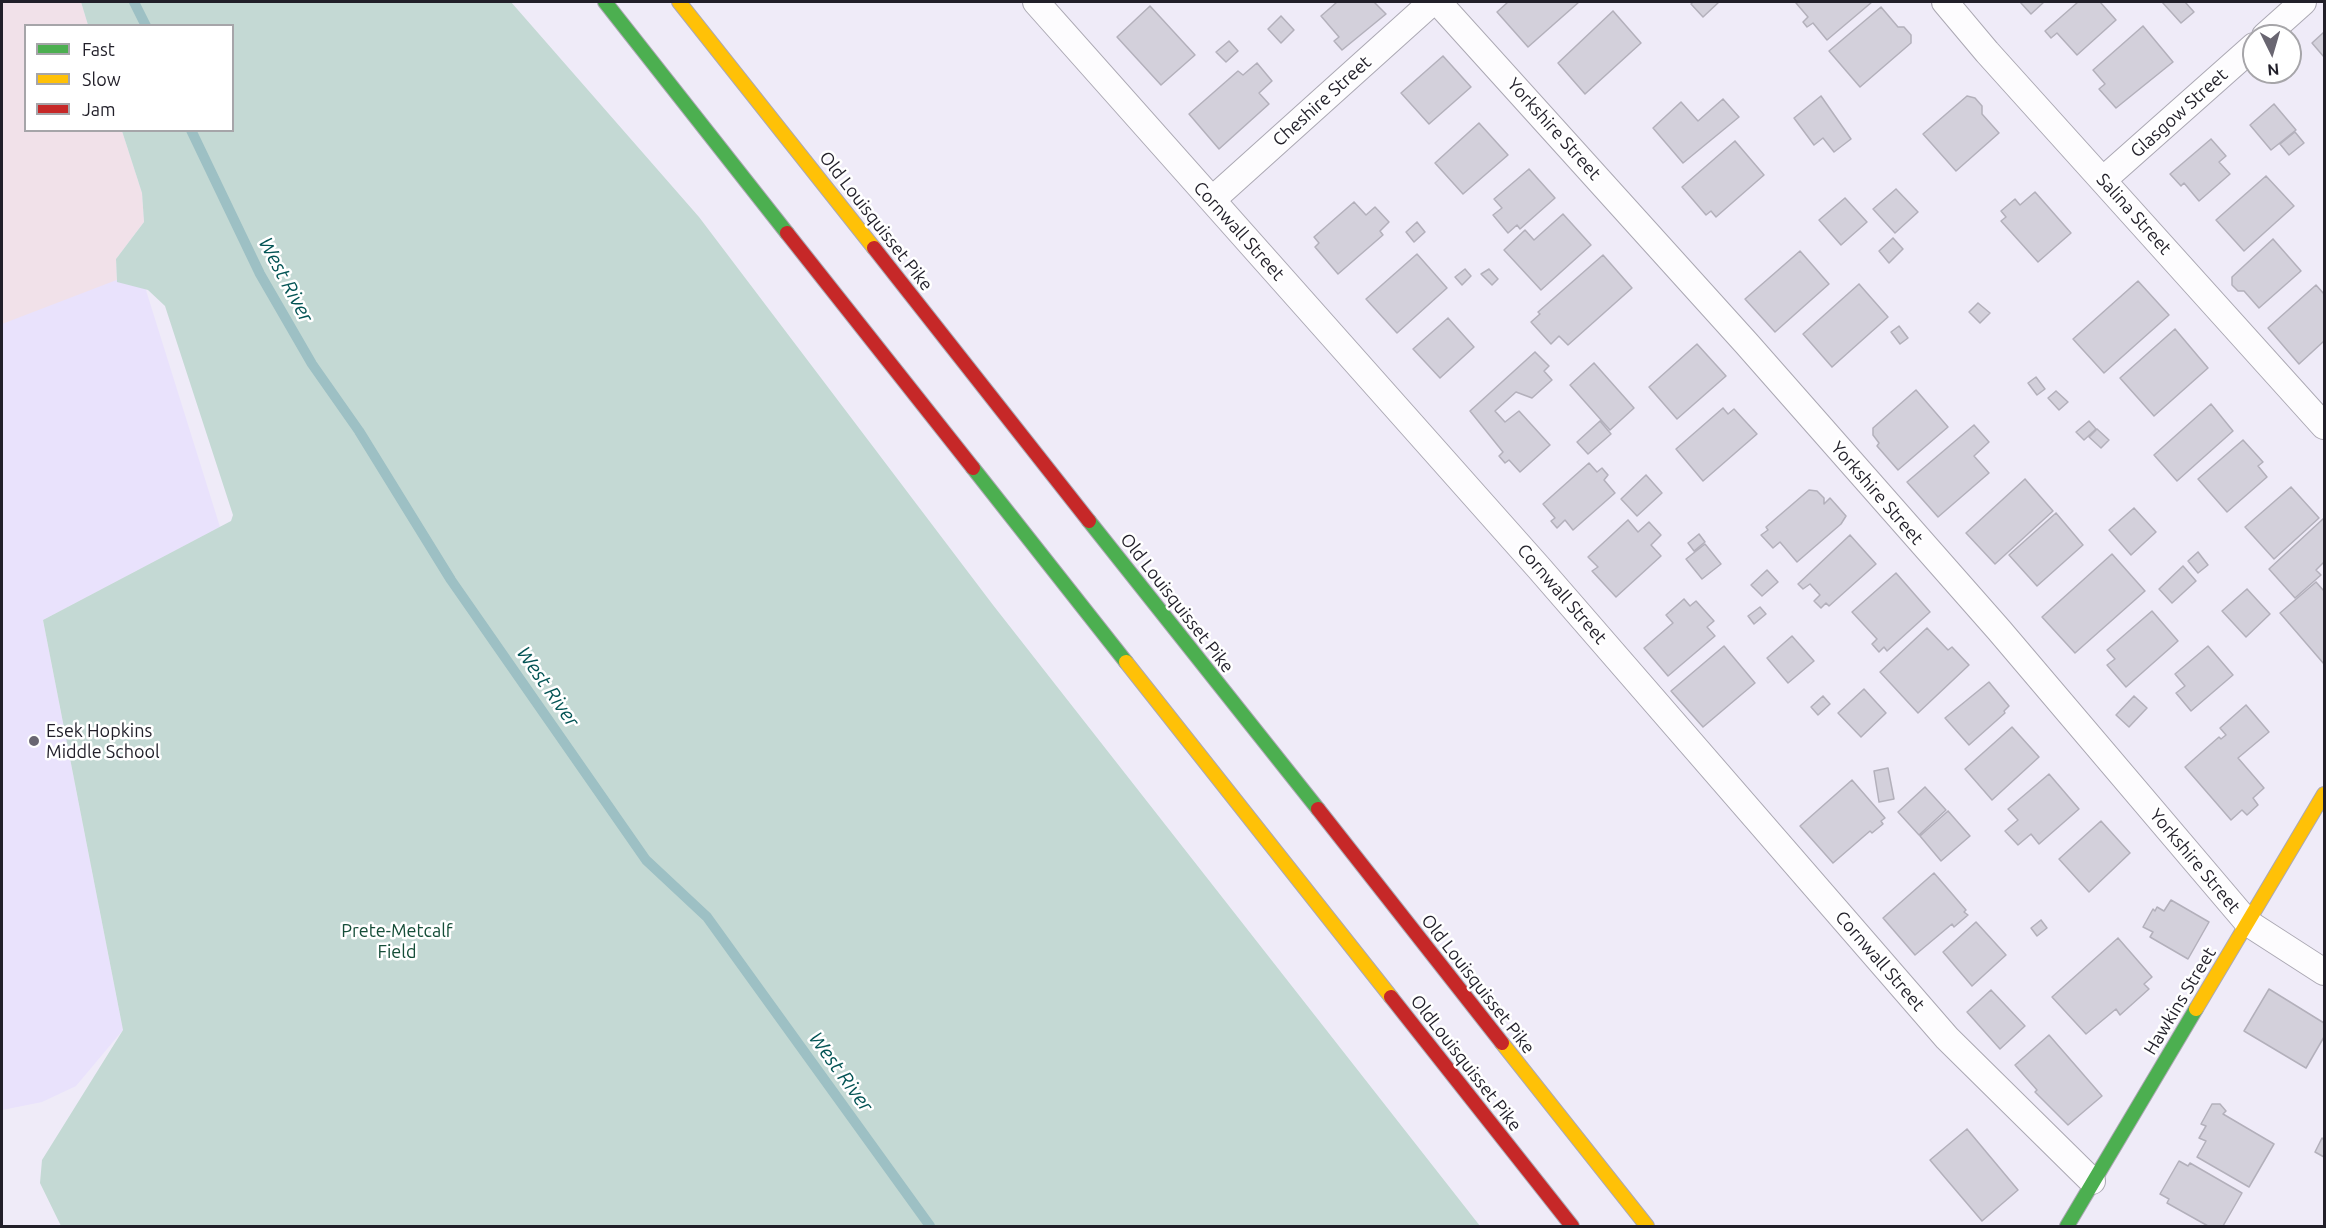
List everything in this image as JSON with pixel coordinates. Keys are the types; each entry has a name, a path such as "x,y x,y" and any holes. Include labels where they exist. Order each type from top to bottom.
{"main road":[{"name":"OldLouisquisset Pike","path":"605,2 1572,1227"},
{"name":"Old Louisquisset Pike","path":"680,2 1647,1227"},
{"name":"Hawkins Street","path":"2067,1227 2092,1181 2325,794"}],"street":[{"name":"Cornwall Street","path":"1036,2 1539,568 1947,1038 2092,1181"},
{"name":"Cheshire Street","path":"1212,200 1432,2"},
{"name":"Yorkshire Street","path":"1438,2 1739,335 1999,630 2248,923 2325,972"},
{"name":"Salina Street","path":"1945,2 1987,52 2325,426"},
{"path":"2278,24 2303,2"},
{"name":"Glasgow Street","path":"2103,180 2242,57"}],"shaded area":[{"path":"2,2 81,2 88,24 24,24 24,132 122,132 142,193 144,222 116,259 117,282 2,341"},
{"name":"Esek Hopkins Middle School","path":"140,271 220,527 43,620 123,1030 76,1086 42,1102 2,1110 2,324"}],"green space":[{"name":"Prete-Metcalf Field","path":"81,2 511,2 699,217 993,605 1480,1226 61,1226 40,1183 42,1160 123,1030 43,620 231,521 233,515 165,306 148,290 117,282 116,259 144,222 142,193 122,132 234,132 234,24 88,24"}],"building":[{"path":"1337,2 1374,2 1386,14 1342,50 1334,41 1339,37 1321,16"},
{"path":"1508,2 1579,2 1528,47 1497,12"},
{"path":"1693,2 1719,2 1703,17 1691,4"},
{"path":"1872,2 1827,40 1813,23 1807,27 1803,22 1808,17 1796,3"},
{"path":"2020,2 2044,2 2031,14"},
{"path":"2078,2 2100,2 2116,20 2077,55 2057,33 2051,38 2045,31"},
{"path":"2162,2 2185,2 2194,12 2181,23"},
{"path":"1150,6 1195,55 1161,85 1117,37"},
{"path":"1881,7 1898,27 1904,27 1911,35 1911,43 1860,87 1829,51"},
{"path":"1613,11 1641,43 1585,94 1558,63"},
{"path":"1281,16 1294,30 1281,43 1268,29"},
{"path":"2143,26 2173,62 2116,108 2099,89 2105,84 2093,70"},
{"path":"2324,32 2324,57 2312,43"},
{"path":"1229,41 1238,51 1226,62 1216,52"},
{"path":"1443,56 1471,87 1429,124 1401,93"},
{"path":"1257,63 1272,81 1259,93 1269,104 1219,149 1189,114 1238,71 1243,75"},
{"path":"1821,96 1851,139 1834,152 1823,138 1814,145 1794,118"},
{"path":"1967,96 1975,98 1982,106 1982,114 1999,133 1956,171 1923,134"},
{"path":"1723,99 1739,117 1683,163 1653,128 1681,102 1698,121"},
{"path":"2274,104 2296,130 2271,150 2250,125"},
{"path":"1479,123 1508,155 1463,194 1435,163"},
{"path":"2295,132 2304,143 2289,155 2280,144"},
{"path":"2211,139 2226,156 2219,162 2230,174 2199,201 2184,183 2181,186 2170,174"},
{"path":"1735,141 1764,175 1716,217 1711,211 1706,215 1682,187"},
{"path":"1529,169 1555,198 1520,229 1517,225 1508,233 1493,215 1502,208 1494,199"},
{"path":"2266,176 2294,206 2244,251 2216,220"},
{"path":"1896,189 1918,212 1895,233 1873,209"},
{"path":"2035,192 2071,233 2038,262 2001,221 2006,217 2001,211 2015,199 2020,205"},
{"path":"1845,198 1867,222 1841,245 1819,220"},
{"path":"1354,202 1366,215 1375,207 1389,222 1380,231 1383,235 1338,274 1315,247 1319,243 1314,237"},
{"path":"1563,214 1591,245 1541,290 1504,250 1525,230 1534,240"},
{"path":"1417,222 1425,232 1414,242 1406,232"},
{"path":"1893,238 1903,249 1889,263 1879,251"},
{"path":"2273,239 2301,271 2259,308 2244,291 2238,291 2232,285 2232,277"},
{"path":"1800,251 1829,284 1775,332 1745,299"},
{"path":"1417,254 1447,288 1397,333 1366,299"},
{"path":"1603,255 1632,288 1568,345 1559,336 1551,344 1531,322 1540,314 1538,312"},
{"path":"1465,269 1471,276 1462,285 1455,277"},
{"path":"1489,269 1498,279 1492,285 1481,274"},
{"path":"2138,281 2169,315 2104,373 2073,339"},
{"path":"1859,284 1888,317 1832,367 1803,334"},
{"path":"2316,285 2324,294 2324,341 2299,364 2268,328"},
{"path":"1978,303 1990,313 1980,323 1969,312"},
{"path":"1448,318 1474,347 1440,378 1413,349"},
{"path":"1899,326 1908,338 1900,344 1891,332"},
{"path":"2175,329 2208,368 2154,416 2120,378"},
{"path":"1697,344 1726,376 1677,419 1649,387"},
{"path":"1535,352 1549,366 1544,371 1552,380 1532,398 1516,392 1495,411 1505,422 1519,411 1550,445 1520,472 1509,460 1505,463 1499,456 1503,452 1470,411"},
{"path":"1594,363 1634,408 1610,430 1570,385"},
{"path":"2036,377 2045,389 2037,395 2028,383"},
{"path":"1916,390 1948,427 1898,470 1877,446 1879,443 1873,435 1873,428"},
{"path":"2056,391 2068,402 2059,410 2048,398"},
{"path":"2211,404 2233,431 2177,481 2154,455"},
{"path":"1723,408 1728,414 1734,409 1757,434 1703,481 1676,449"},
{"path":"1600,421 1611,434 1588,454 1577,442"},
{"path":"2089,421 2096,429 2084,440 2076,432"},
{"path":"1974,425 1989,442 1974,456 1989,473 1938,517 1907,482"},
{"path":"2097,429 2109,440 2101,448 2089,437"},
{"path":"2243,440 2263,462 2258,466 2267,477 2227,512 2198,479"},
{"path":"1589,463 1597,472 1602,468 1608,475 1604,480 1615,493 1573,530 1565,520 1557,528 1551,521 1555,518 1543,504"},
{"path":"1646,475 1662,493 1637,516 1621,499"},
{"path":"2025,479 2053,511 1995,564 1966,533"},
{"path":"2291,487 2319,518 2274,559 2245,527"},
{"path":"1809,490 1817,491 1824,498 1824,504 1830,498 1846,516 1841,524 1797,562 1780,542 1773,548 1761,535 1768,530 1766,527"},
{"path":"2134,508 2156,532 2131,555 2109,530"},
{"path":"2056,513 2083,545 2037,586 2009,555"},
{"path":"2324,518 2324,562 2316,570 2321,575 2295,598 2269,569"},
{"path":"1628,520 1638,532 1649,522 1661,535 1651,545 1661,556 1616,597 1592,571 1598,567 1588,557"},
{"path":"1699,534 1705,542 1694,551 1688,543"},
{"path":"1850,535 1876,564 1829,606 1826,603 1821,608 1814,601 1820,595 1810,584 1803,589 1798,584"},
{"path":"1705,544 1721,564 1702,579 1686,559"},
{"path":"2198,552 2208,565 2198,573 2188,561"},
{"path":"2112,554 2145,591 2075,653 2042,617"},
{"path":"2183,566 2196,581 2172,603 2159,589"},
{"path":"1767,570 1778,582 1762,596 1751,585"},
{"path":"1896,573 1930,612 1887,651 1884,647 1879,652 1872,644 1877,639 1852,612"},
{"path":"2316,582 2324,591 2324,664 2280,613"},
{"path":"2247,589 2270,614 2246,637 2222,611"},
{"path":"1684,599 1690,606 1696,601 1714,621 1707,627 1715,636 1668,676 1644,648 1673,623 1666,615"},
{"path":"1760,607 1766,614 1754,624 1748,616"},
{"path":"2152,611 2178,641 2126,687 2107,665 2115,659 2107,650"},
{"path":"1927,628 1948,650 1952,647 1969,665 1918,713 1880,672"},
{"path":"1792,636 1814,661 1788,683 1767,658"},
{"path":"1724,646 1755,683 1703,727 1671,691"},
{"path":"2208,646 2233,675 2191,711 2176,693 2185,686 2175,674"},
{"path":"1989,682 2009,706 2004,711 2005,713 1969,745 1945,718"},
{"path":"1864,689 1886,713 1861,737 1838,713"},
{"path":"1823,696 1830,704 1818,715 1811,707"},
{"path":"2134,696 2147,708 2129,727 2116,715"},
{"path":"2246,705 2269,732 2238,758 2264,788 2253,798 2258,805 2247,815 2242,810 2231,820 2185,767 2219,737 2221,739 2226,735 2220,728"},
{"path":"2012,727 2039,757 1992,800 1965,769"},
{"path":"1888,768 1894,799 1879,802 1874,771"},
{"path":"2049,774 2079,809 2039,844 2031,834 2018,845 2005,831 2018,820 2008,809"},
{"path":"1852,780 1885,818 1881,821 1883,824 1872,833 1870,831 1833,863 1800,826"},
{"path":"1925,787 1946,810 1919,835 1898,812"},
{"path":"1948,811 1970,836 1941,861 1920,836"},
{"path":"2101,821 2130,853 2089,892 2059,859"},
{"path":"1934,873 1968,915 1954,927 1952,924 1915,955 1883,918"},
{"path":"2171,900 2209,922 2188,959 2150,937 2153,932 2143,927 2153,909 2155,911 2157,907 2164,911"},
{"path":"2041,920 2047,928 2037,936 2031,928"},
{"path":"1976,922 2006,955 1972,986 1943,952"},
{"path":"2118,938 2152,977 2144,984 2149,989 2120,1015 2116,1009 2086,1034 2052,997"},
{"path":"2269,989 2324,1023 2324,1037 2306,1068 2244,1031"},
{"path":"1991,990 2025,1026 2000,1049 1967,1012"},
{"path":"2049,1035 2102,1096 2068,1125 2035,1092 2037,1090 2015,1065"},
{"path":"2212,1104 2220,1104 2226,1111 2223,1114 2274,1144 2249,1187 2197,1157 2206,1141 2199,1138 2206,1126 2201,1124"},
{"path":"1967,1129 2018,1190 1982,1221 1930,1160"},
{"path":"2322,1138 2324,1140 2324,1157 2315,1152"},
{"path":"2179,1161 2188,1166 2190,1163 2242,1193 2223,1226 2208,1226 2167,1203 2169,1199 2160,1194"}],"waterway":[{"name":"West River","path":"134,2 145,24"},
{"name":"West River","path":"192,132 260,274 312,364 359,431 451,580 646,860 707,917 930,1226"}],"traffic: fast":[{"path":"605,2 787,233"},
{"path":"973,468 1126,662"},
{"path":"1089,521 1318,809"},
{"path":"2067,1226 2196,1009"}],"traffic: slow":[{"path":"679,2 874,248"},
{"path":"1126,662 1391,997"},
{"path":"2196,1009 2324,794"},
{"path":"1502,1043 1647,1226"}],"traffic: jam":[{"path":"787,233 973,468"},
{"path":"874,248 1089,521"},
{"path":"1318,809 1502,1043"},
{"path":"1391,997 1572,1226"}],"place":[{"name":"Esek Hopkins Middle School","path":"34,741"}]}
